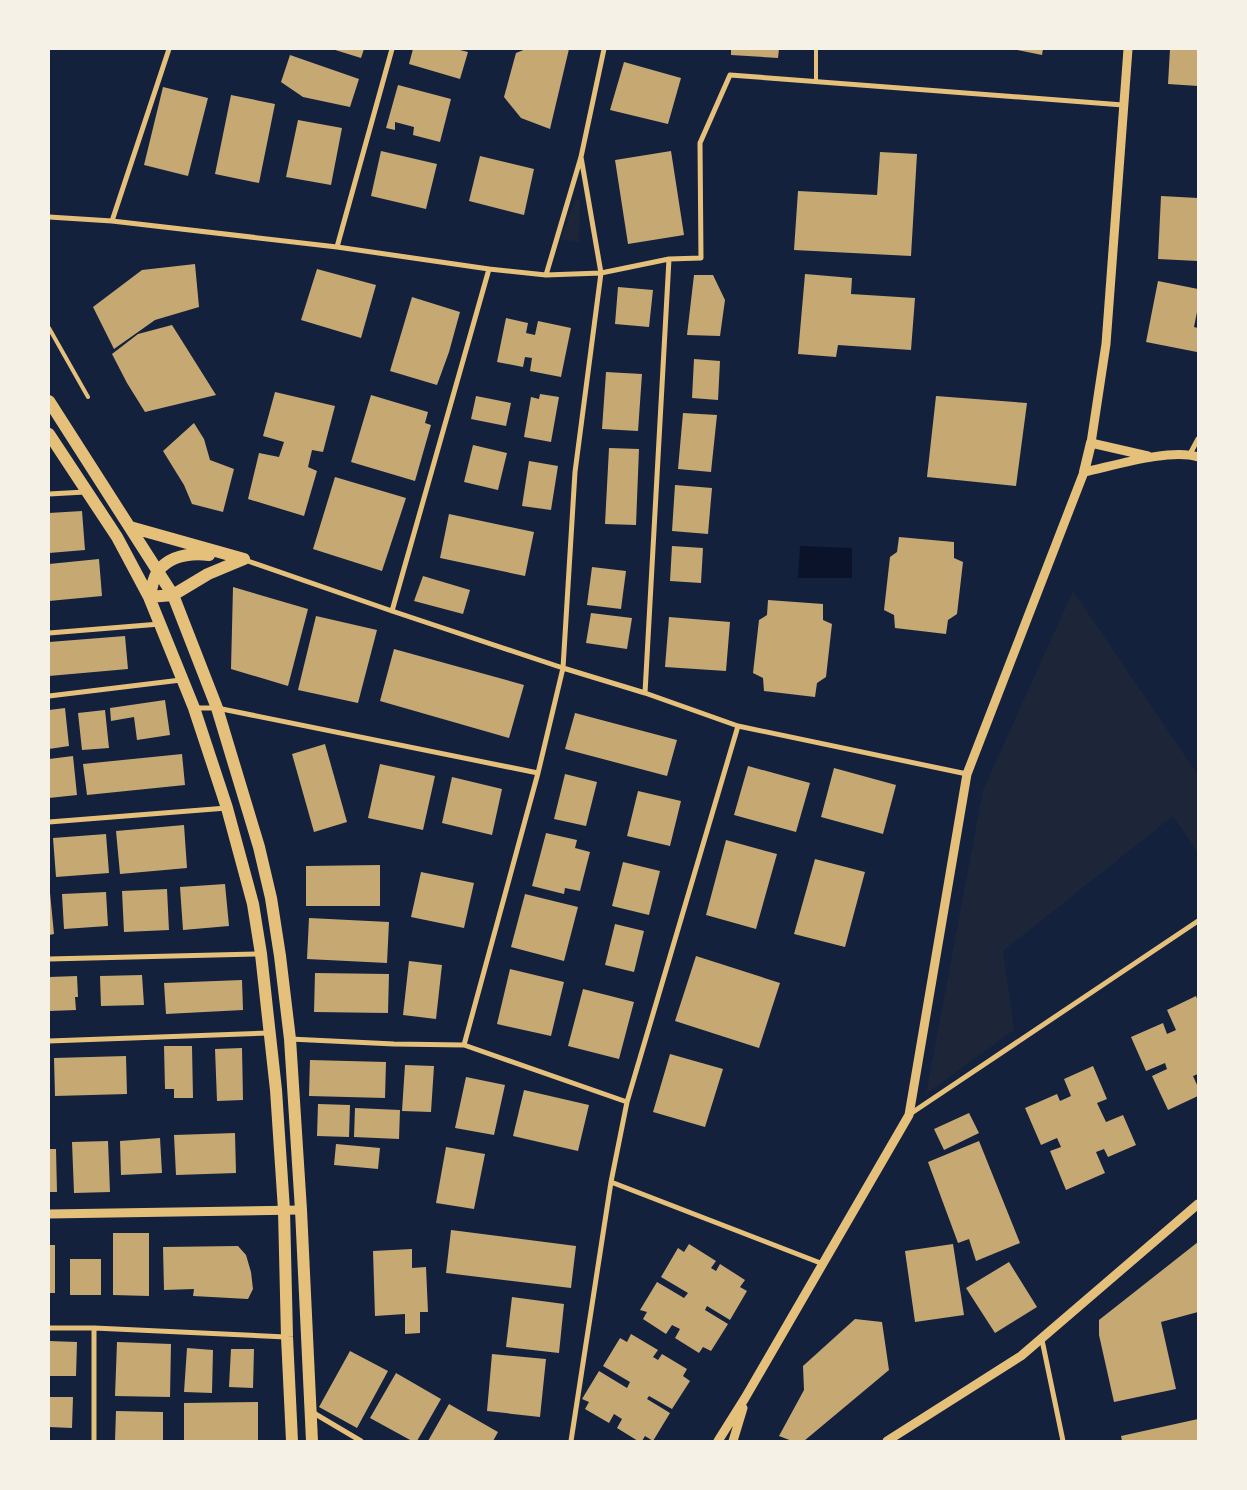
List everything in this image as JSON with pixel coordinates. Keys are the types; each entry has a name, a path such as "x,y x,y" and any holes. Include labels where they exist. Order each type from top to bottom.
{"main road":[{"path":"49,401 173,595 217,708 259,847 280,956 290,1039 301,1210 312,1441"},
{"path":"49,434 117,537 149,597 184,679 194,708 227,808 253,904 261,954 276,1090 284,1210 292,1441"},
{"path":"1084,472 1092,443"},
{"path":"130,526 244,559"},
{"path":"149,597 158,571 174,558 196,554 244,559"},
{"path":"149,597 173,595 208,574 244,559"}],"street":[{"path":"112,221 169,49"},
{"path":"337,247 392,49"},
{"path":"546,275 581,156 604,49"},
{"path":"1128,49 1106,344 1092,443 1153,457"},
{"path":"49,217 112,221 337,247 489,269 546,275 601,273 668,259 701,258 700,143 730,75 1123,105"},
{"path":"464,1045 538,773 562,668 575,472 601,273 581,156"},
{"path":"645,693 668,259"},
{"path":"392,611 489,269"},
{"path":"718,1441 745,1398 909,1115 967,774 1084,472 1153,457 1194,456 1198,439"},
{"path":"49,494 88,492"},
{"path":"244,559 392,611 562,668 645,693 738,726 967,774"},
{"path":"49,633 160,624"},
{"path":"49,696 184,679"},
{"path":"194,708 217,708 538,773"},
{"path":"571,1441 612,1182 627,1102 738,726"},
{"path":"49,822 227,808"},
{"path":"909,1115 1198,921"},
{"path":"49,958 261,954"},
{"path":"49,1041 269,1033"},
{"path":"290,1039 464,1045 627,1102"},
{"path":"612,1182 823,1264"},
{"path":"887,1441 1021,1356 1042,1340 1198,1204"},
{"path":"49,1214 301,1210"},
{"path":"49,1328 94,1328 287,1337"},
{"path":"94,1328 94,1441"},
{"path":"1042,1340 1063,1441"},
{"path":"733,1441 745,1398"},
{"path":"310,1411 361,1441"}],"lane":[{"path":"816,49 816,82"},
{"path":"49,328 88,397"}],"shaded area":[{"path":"575,199 580,200 579,242 561,240"},
{"path":"800,546 852,548 852,578 798,578"},
{"path":"1073,591 1198,775 1198,853 1173,816 1003,951 1014,1030 926,1094 983,790"}],"building":[{"path":"332,49 364,49 361,58"},
{"path":"413,49 456,49 468,52 460,79 409,64"},
{"path":"526,49 569,49 550,129 521,118 504,97 516,53"},
{"path":"731,49 779,49 778,58 731,55"},
{"path":"1012,49 1043,49 1042,55"},
{"path":"1170,49 1198,49 1198,86 1168,84"},
{"path":"290,55 359,79 350,107 303,97 281,82"},
{"path":"624,62 681,78 668,124 610,110"},
{"path":"398,85 451,99 440,142 413,135 414,127 395,122 395,130 386,128"},
{"path":"163,87 208,98 188,176 144,165"},
{"path":"231,95 275,104 259,183 215,174"},
{"path":"298,120 342,128 331,185 286,177"},
{"path":"381,151 437,164 426,209 371,196"},
{"path":"671,151 684,235 628,244 615,160"},
{"path":"880,152 917,154 911,256 794,250 798,191 877,195"},
{"path":"480,156 534,169 524,215 469,201"},
{"path":"1161,196 1198,198 1198,261 1158,259"},
{"path":"195,264 199,307 155,320 114,349 93,307 142,270"},
{"path":"317,269 376,285 361,338 301,320"},
{"path":"805,274 852,278 851,294 915,298 911,350 838,345 836,357 798,354"},
{"path":"694,275 713,275 725,300 720,336 687,335"},
{"path":"1158,281 1198,289 1198,312 1194,327 1198,328 1197,352 1146,342"},
{"path":"618,287 653,290 649,327 615,324"},
{"path":"412,297 460,312 449,352 437,385 390,371"},
{"path":"506,318 528,323 526,333 535,335 538,321 571,328 561,377 530,371 532,358 525,357 523,367 497,362"},
{"path":"172,325 216,395 145,412 112,354 138,334"},
{"path":"694,359 720,361 718,400 692,398"},
{"path":"606,372 642,374 638,431 602,429"},
{"path":"275,392 335,406 323,452 312,450 308,467 317,471 304,516 248,499 259,453 279,457 284,442 263,436"},
{"path":"540,394 559,397 551,442 524,437 531,397 539,399"},
{"path":"371,395 428,412 425,423 431,425 415,481 351,462"},
{"path":"476,396 511,403 506,426 471,419"},
{"path":"936,396 1027,403 1016,486 927,477"},
{"path":"683,413 717,415 711,472 678,469"},
{"path":"194,423 204,439 210,460 234,469 223,512 192,504 184,485 163,451"},
{"path":"473,445 507,453 498,490 464,482"},
{"path":"609,448 639,449 636,525 605,524"},
{"path":"529,461 558,466 551,510 522,506"},
{"path":"335,477 406,498 382,571 313,549"},
{"path":"675,485 712,488 708,534 672,531"},
{"path":"82,511 85,550 49,553 49,513"},
{"path":"449,514 534,532 525,576 440,558"},
{"path":"899,537 954,542 954,558 963,562 957,614 948,620 946,634 895,628 894,615 884,610 890,557 897,552"},
{"path":"672,546 703,548 701,583 670,581"},
{"path":"99,559 102,596 49,601 49,564"},
{"path":"592,567 626,571 621,609 587,605"},
{"path":"423,576 470,590 463,614 414,601"},
{"path":"233,587 308,609 288,686 231,669"},
{"path":"768,600 823,604 823,620 832,624 826,677 817,683 815,697 764,691 763,678 753,673 759,620 767,615"},
{"path":"591,613 632,618 627,649 586,643"},
{"path":"316,616 377,630 358,703 298,690"},
{"path":"669,617 730,622 726,671 665,667"},
{"path":"125,636 128,669 49,676 49,642"},
{"path":"394,649 524,685 509,738 380,701"},
{"path":"165,700 170,735 137,740 134,717 111,721 110,708"},
{"path":"65,708 69,746 49,749 49,710"},
{"path":"105,710 109,748 82,750 78,713"},
{"path":"575,713 677,740 667,776 565,749"},
{"path":"325,744 347,822 314,832 292,754"},
{"path":"182,754 185,785 87,795 83,764"},
{"path":"73,756 77,795 49,798 49,759"},
{"path":"380,764 435,776 423,830 368,818"},
{"path":"748,766 810,783 796,832 734,815"},
{"path":"834,768 896,785 883,834 821,817"},
{"path":"565,774 597,782 586,826 554,819"},
{"path":"452,777 502,789 492,835 442,823"},
{"path":"638,791 681,801 670,846 627,836"},
{"path":"184,825 187,868 120,874 116,831"},
{"path":"546,833 577,840 575,848 590,852 580,891 565,888 564,894 532,886"},
{"path":"106,834 109,873 56,877 53,838"},
{"path":"726,840 777,854 756,929 706,915"},
{"path":"815,859 865,872 845,947 794,934"},
{"path":"623,862 660,871 649,915 612,906"},
{"path":"380,865 380,906 306,906 306,866"},
{"path":"421,872 474,883 464,928 411,917"},
{"path":"225,884 229,926 183,930 180,887"},
{"path":"167,889 169,930 124,932 122,891"},
{"path":"106,892 108,926 64,929 62,894"},
{"path":"49,893 54,934 49,935"},
{"path":"525,894 578,907 564,961 511,947"},
{"path":"309,918 389,922 387,963 307,959"},
{"path":"615,924 644,931 634,972 605,965"},
{"path":"696,956 780,983 759,1048 675,1021"},
{"path":"409,961 442,965 436,1019 403,1015"},
{"path":"510,969 564,982 551,1036 497,1024"},
{"path":"315,973 389,974 388,1013 314,1012"},
{"path":"142,975 144,1005 101,1006 100,976"},
{"path":"77,976 78,997 75,997 76,1010 49,1011 49,977"},
{"path":"242,980 243,1010 166,1014 164,983"},
{"path":"583,989 634,1002 619,1059 568,1046"},
{"path":"1196,996 1198,1001 1198,1074 1193,1076 1198,1087 1198,1096 1168,1110 1152,1076 1167,1069 1165,1063 1146,1071 1131,1037 1163,1023 1167,1034 1176,1030 1167,1010"},
{"path":"164,1046 192,1046 193,1098 174,1098 174,1089 165,1089"},
{"path":"242,1048 243,1100 217,1101 215,1049"},
{"path":"670,1054 723,1069 705,1127 653,1112"},
{"path":"126,1056 127,1094 55,1096 54,1058"},
{"path":"310,1060 386,1062 385,1098 309,1096"},
{"path":"405,1065 434,1066 431,1112 402,1111"},
{"path":"1093,1066 1107,1099 1097,1103 1106,1122 1123,1115 1136,1145 1108,1157 1104,1149 1096,1152 1105,1173 1066,1190 1050,1151 1061,1147 1057,1138 1041,1145 1025,1108 1057,1094 1060,1101 1071,1096 1064,1079"},
{"path":"466,1077 505,1085 494,1135 455,1128"},
{"path":"524,1090 589,1105 578,1151 513,1136"},
{"path":"318,1104 350,1105 349,1137 317,1136"},
{"path":"355,1108 400,1110 399,1139 354,1137"},
{"path":"969,1113 979,1133 944,1150 934,1129"},
{"path":"235,1133 236,1173 176,1175 174,1135"},
{"path":"160,1138 162,1173 121,1175 120,1141"},
{"path":"108,1141 110,1192 74,1193 72,1142"},
{"path":"979,1141 1020,1243 976,1261 969,1239 958,1243 928,1162"},
{"path":"336,1144 380,1148 378,1169 334,1165"},
{"path":"446,1147 485,1154 474,1209 436,1203"},
{"path":"49,1149 56,1149 57,1192 49,1192"},
{"path":"451,1230 576,1246 571,1288 446,1273"},
{"path":"113,1233 149,1233 149,1296 113,1295"},
{"path":"1198,1242 1198,1312 1161,1322 1176,1389 1114,1402 1099,1335 1099,1320"},
{"path":"689,1244 716,1261 711,1268 716,1271 720,1264 745,1280 740,1287 747,1291 730,1320 707,1306 705,1310 728,1324 711,1351 703,1347 699,1353 675,1338 680,1329 672,1325 666,1334 643,1319 647,1312 640,1310 657,1282 684,1298 688,1293 661,1277 678,1248 684,1252"},
{"path":"953,1244 964,1315 915,1322 905,1251"},
{"path":"49,1245 55,1245 55,1293 49,1293"},
{"path":"238,1246 246,1255 251,1272 253,1289 248,1299 193,1296 194,1289 164,1290 163,1247"},
{"path":"412,1249 412,1268 426,1267 428,1312 420,1312 420,1333 405,1334 405,1314 375,1316 373,1251"},
{"path":"70,1259 101,1259 101,1295 70,1295"},
{"path":"1009,1262 1037,1307 995,1333 966,1288"},
{"path":"512,1297 564,1304 559,1353 506,1347"},
{"path":"855,1319 882,1322 889,1370 804,1441 792,1441 779,1436 804,1390 803,1366"},
{"path":"631,1334 658,1350 653,1357 658,1360 662,1354 687,1369 683,1376 690,1381 672,1409 649,1396 647,1399 670,1413 653,1441 645,1436 642,1441 638,1441 617,1428 622,1419 614,1414 609,1423 585,1409 589,1402 582,1399 599,1371 627,1388 630,1382 603,1366 620,1338 627,1342"},
{"path":"49,1341 77,1342 76,1376 49,1376"},
{"path":"117,1342 171,1344 170,1397 115,1396"},
{"path":"187,1348 213,1350 212,1393 184,1392"},
{"path":"231,1349 254,1349 253,1388 229,1387"},
{"path":"350,1351 388,1371 357,1428 319,1407"},
{"path":"492,1354 546,1359 540,1417 487,1411"},
{"path":"396,1373 441,1399 417,1441 412,1441 370,1418"},
{"path":"49,1397 73,1397 72,1428 49,1427"},
{"path":"258,1402 258,1441 184,1441 184,1403"},
{"path":"449,1404 498,1432 493,1441 428,1441"},
{"path":"116,1411 163,1412 163,1441 115,1441"},
{"path":"1198,1419 1198,1441 1122,1441 1121,1436"}]}
